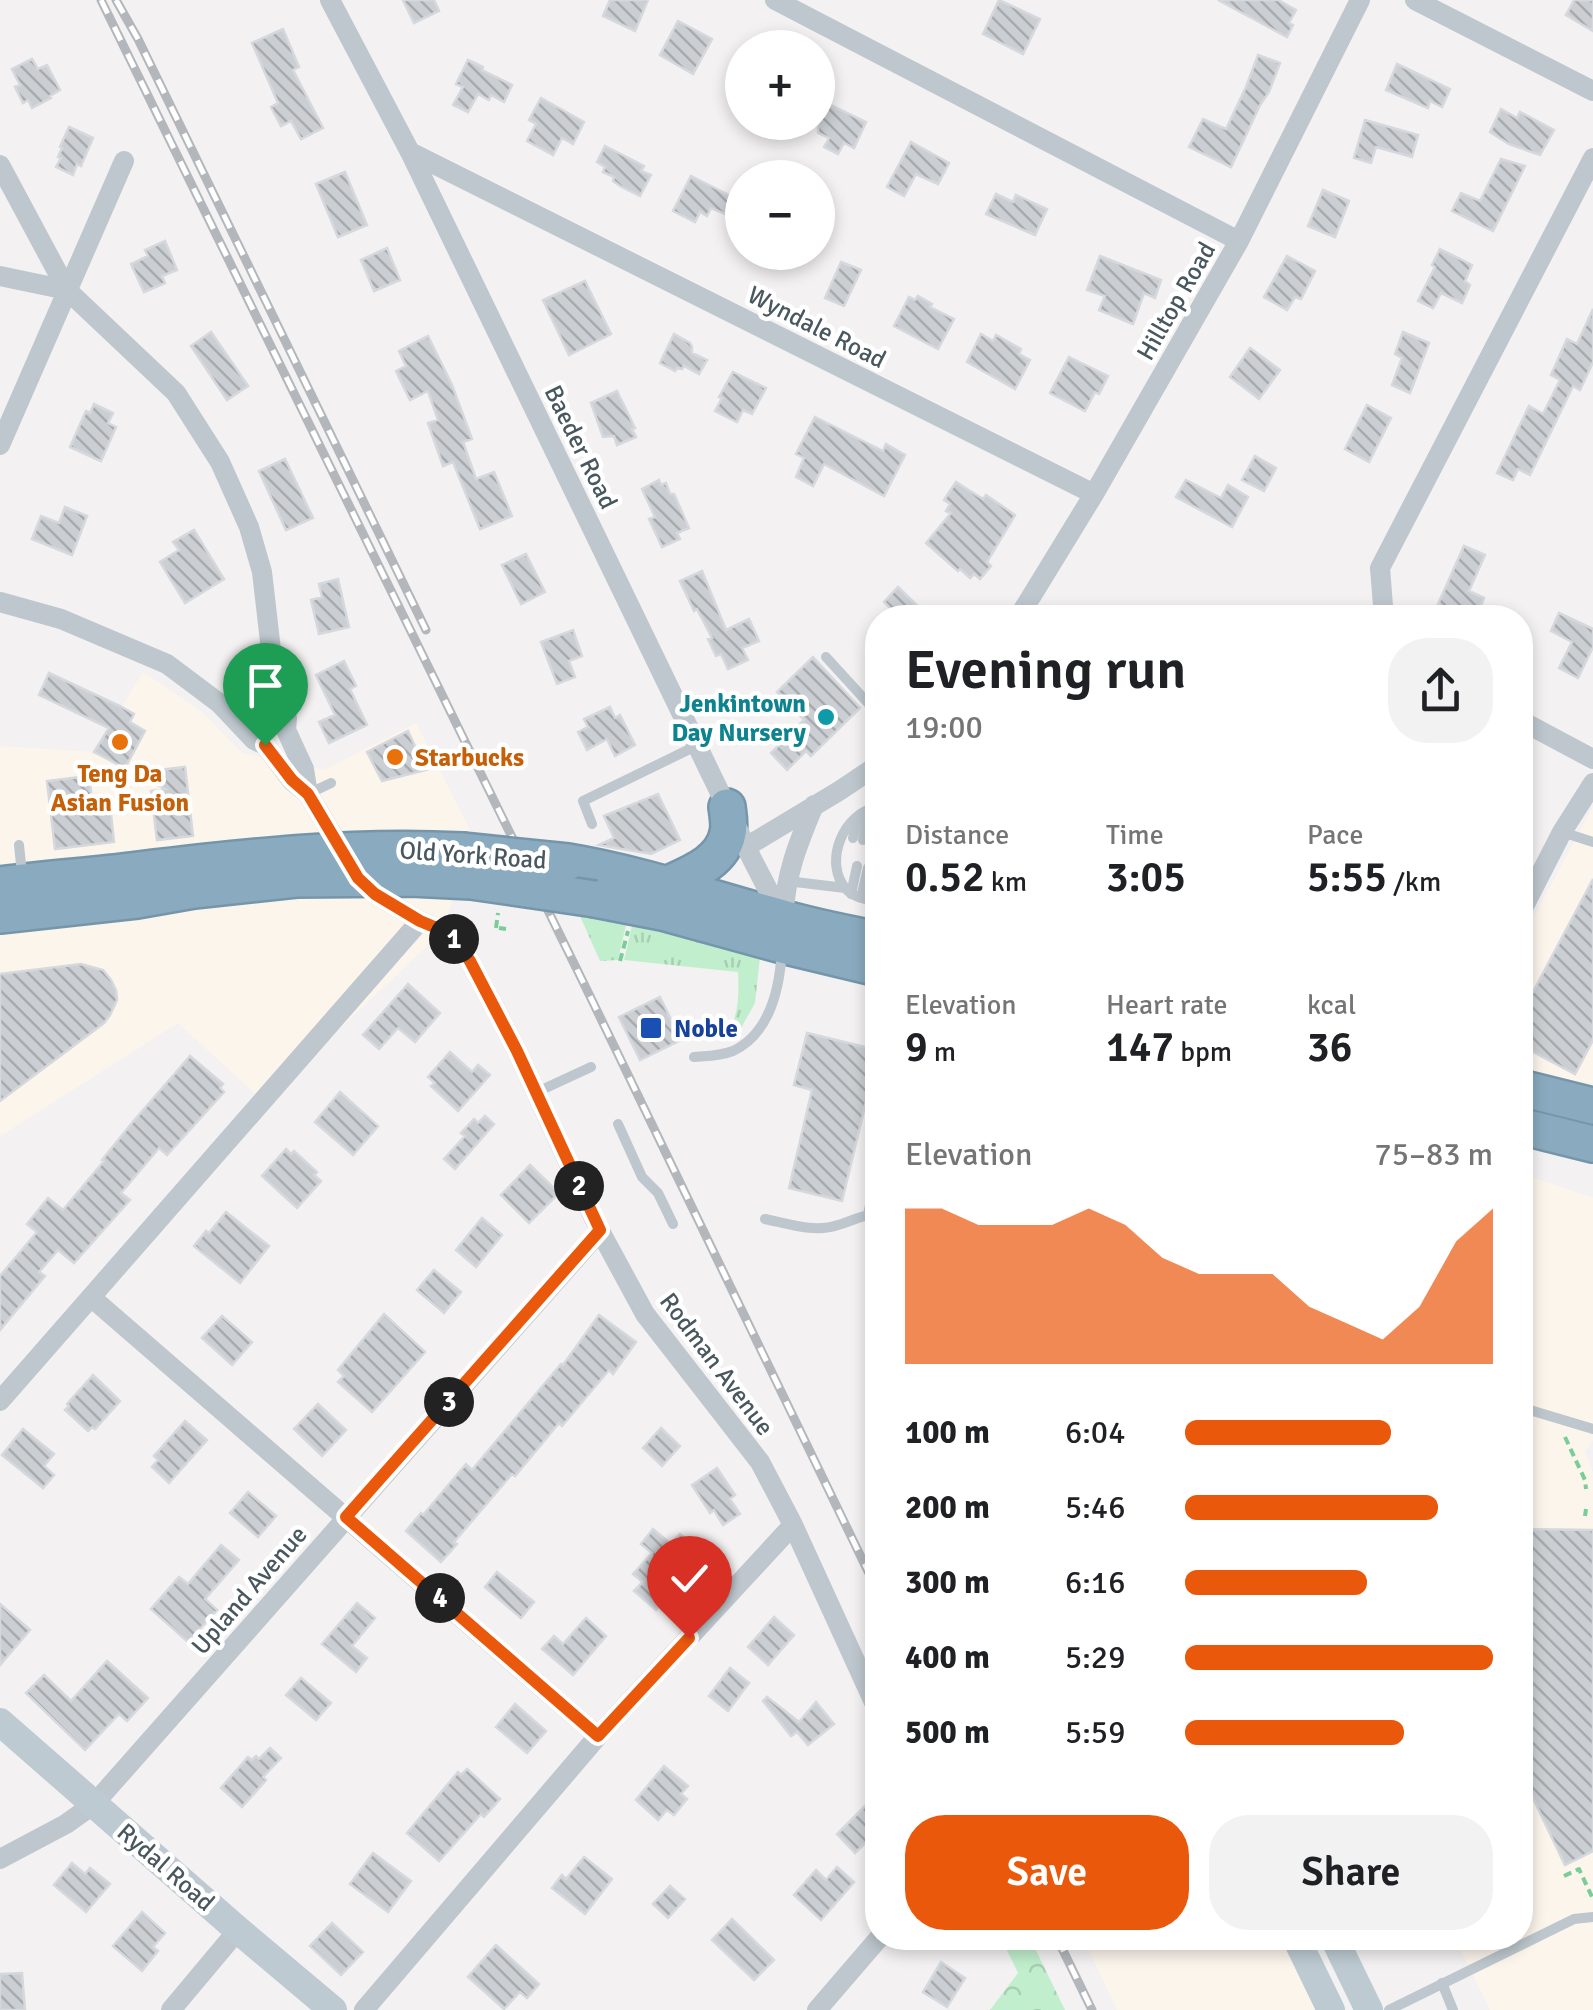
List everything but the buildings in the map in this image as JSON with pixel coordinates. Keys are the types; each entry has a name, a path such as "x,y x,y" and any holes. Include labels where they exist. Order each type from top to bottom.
{"highway":[{"path":"666,885 698,870 720,852 728,832 727,807"},
{"name":"Old York Road","path":"0,915 296,879 420,842 467,866"},
{"name":"Old York Road","path":"12,883 133,864 229,859 467,866 595,883 666,885 865,963"},
{"name":"Old York Road","path":"595,883 662,912 782,932 865,939"},
{"path":"1533,1091 1593,1106"},
{"path":"1533,1129 1593,1144"}],"street":[{"name":"Baeder Road","path":"330,0 410,152 727,807 782,932"},
{"path":"775,0 1239,241"},
{"name":"Hilltop Road","path":"1026,605 1239,241 1360,0"},
{"path":"1415,0 1593,91"},
{"name":"Wyndale Road","path":"410,152 1094,494"},
{"path":"1383,605 1380,568 1593,158"},
{"path":"0,445 124,160"},
{"path":"0,164 66,290 176,393 220,462 249,527 262,572 272,659 271,688 260,718"},
{"path":"0,276 66,290"},
{"path":"0,602 61,619 146,653 167,664 183,685 260,718 279,740 265,745 308,794 350,864"},
{"path":"260,718 304,769 308,794"},
{"path":"1533,727 1593,758"},
{"path":"746,847 865,775"},
{"path":"1533,889 1593,783"},
{"path":"782,932 786,881 814,805"},
{"name":"Rodman Avenue","path":"350,864 375,894 451,934 470,961 517,1051 600,1230 645,1314 760,1462 865,1683"},
{"path":"0,1400 420,921"},
{"name":"Upland Avenue","path":"0,1859 66,1824 94,1804 600,1230"},
{"path":"92,1298 598,1736"},
{"path":"364,2010 598,1736 793,1525"},
{"name":"Rydal Road","path":"0,1722 333,2010"},
{"path":"172,2010 238,1930"},
{"path":"816,2010 868,1950"},
{"path":"1302,1950 1331,2010"},
{"path":"1340,1950 1370,2010"}],"lane":[{"path":"826,657 865,700"},
{"path":"592,824 583,801 697,745"},
{"path":"308,794 332,783"},
{"path":"850,891 839,876 839,841 842,832 865,812"},
{"path":"858,815 863,840"},
{"path":"1562,832 1593,842"},
{"path":"863,840 865,834"},
{"path":"12,883 20,846"},
{"path":"850,891 857,866 850,891"},
{"path":"786,881 865,897"},
{"path":"694,1057 734,1050 760,1029 776,993 782,932"},
{"path":"536,1092 590,1066"},
{"path":"618,1124 642,1177 658,1193 674,1224"},
{"path":"765,1219 811,1228 834,1227 865,1217"},
{"path":"1533,1411 1593,1430"},
{"path":"1533,1939 1574,1919 1593,1917"},
{"path":"1389,2010 1511,1950"},
{"path":"1442,1984 1453,2010"}],"path":[{"path":"620,961 630,922"},
{"path":"1564,1438 1586,1489"},
{"path":"1585,1516 1586,1509"},
{"path":"1564,1876 1578,1869 1593,1899"}],"shaded area":[{"path":"143,672 201,711 242,753 324,770 416,723 472,834 443,931 263,1101 178,1023 0,1136 0,746 94,752"},
{"path":"1593,807 1593,1092 1533,1079 1533,918"},
{"path":"1533,1177 1593,1198 1593,1440 1585,1452 1593,1473 1593,2010 1490,2010 1461,1950 1533,1950"},
{"path":"1089,1950 1289,1950 1319,2010 1117,2010"}],"green space":[{"path":"580,916 626,925 618,960 600,961"},
{"path":"632,926 760,957 755,1003 737,1035 721,1037 707,1029 730,1029 737,1009 738,972 624,960"},
{"path":"1007,1950 1036,1950 1065,2010 990,2010 1018,1973"}],"railway":[{"path":"101,0 865,1565"},
{"path":"116,0 426,630"},
{"path":"1063,1950 1092,2010"}],"place":[{"name":"Jenkintown Day Nursery","path":"826,717"},
{"name":"Teng Da Asian Fusion","path":"120,742"},
{"name":"Starbucks","path":"395,757"},
{"name":"Noble","path":"651,1028"}],"route":[{"path":"265,745 308,794 358,878 375,894 451,934 470,961 517,1051 600,1230 346,1517 598,1736 689,1638"}]}
